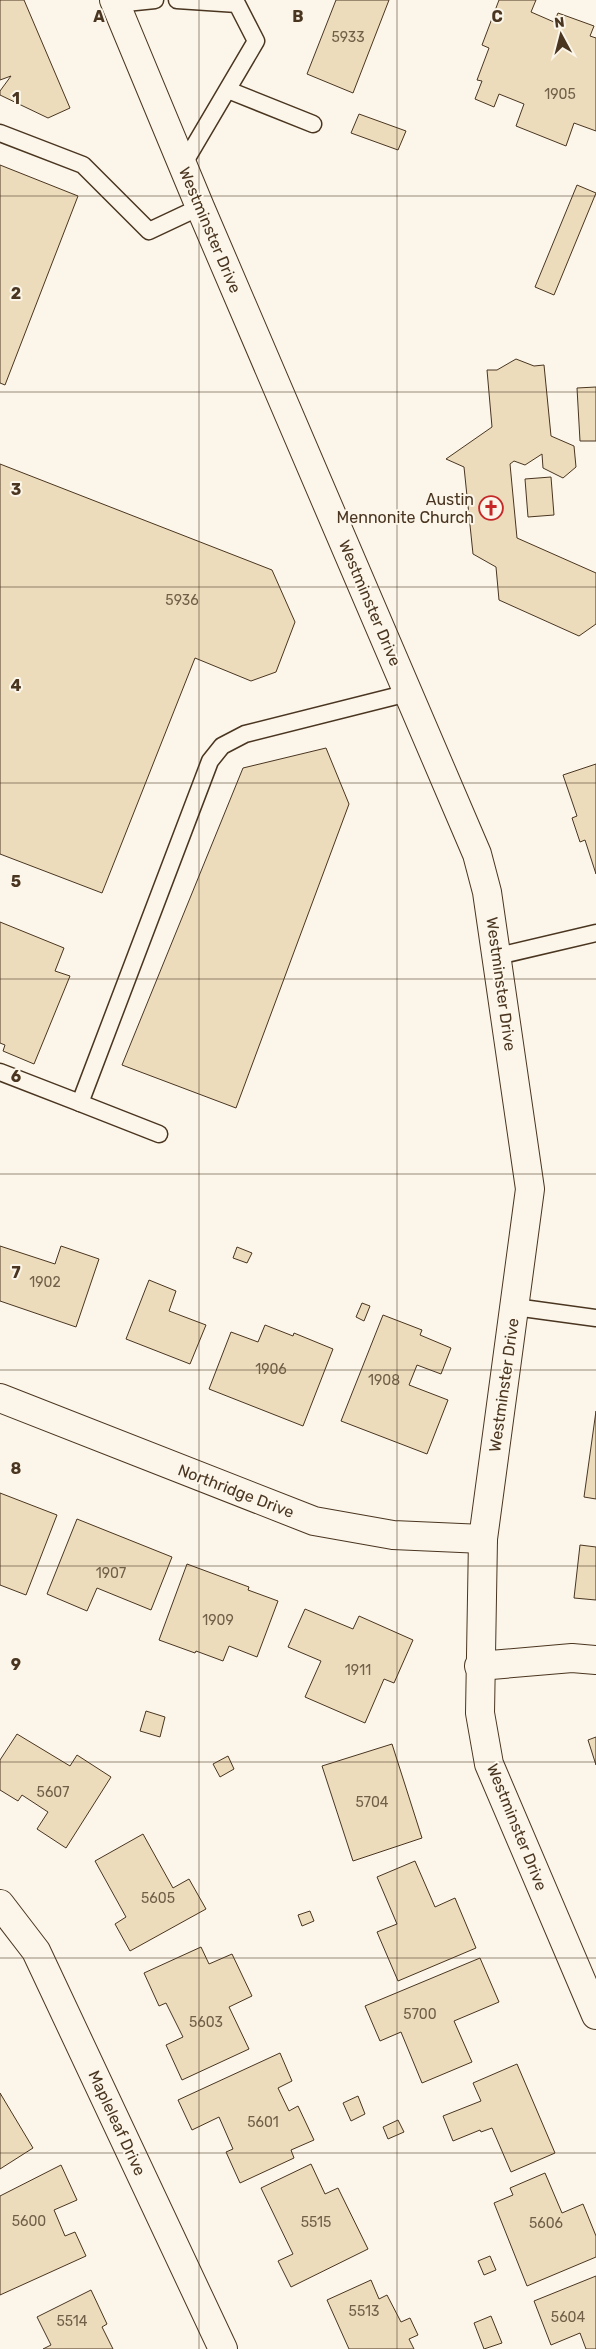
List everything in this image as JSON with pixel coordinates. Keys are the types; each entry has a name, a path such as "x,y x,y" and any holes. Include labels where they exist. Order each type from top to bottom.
{"street":[{"name":"Westminster Drive","path":"115,2 200,207 477,854 487,892 498,956 530,1189 516,1307 483,1539 479,1666 480,1713 489,1764 596,2015"},
{"name":"Northridge Drive","path":"0,1398 314,1521 393,1535 483,1539"},
{"path":"479,1666 572,1658 596,1660"},
{"name":"Mapleleaf Drive","path":"0,1904 36,1951 223,2349"}],"lane":[{"path":"115,2 155,0"},
{"path":"177,0 238,2 256,41 183,165"},
{"path":"228,90 313,124"},
{"path":"0,133 84,165 149,230 200,207"},
{"path":"80,1103 210,761 222,746 245,734 408,693"},
{"path":"498,956 596,934"},
{"path":"0,1072 159,1134"},
{"path":"516,1307 596,1318"}],"building":[{"path":"0,0 24,0 70,108 48,118 0,95 0,91 11,76 0,80"},
{"path":"336,0 389,0 353,93 307,74"},
{"path":"499,0 536,0 531,12 554,22 558,13 594,26 590,36 596,38 596,131 574,123 566,146 516,126 524,104 499,94 494,107 475,99 482,81 477,80 489,48 482,45"},
{"path":"359,114 406,131 398,150 351,133"},
{"path":"0,165 78,196 5,385 0,383"},
{"path":"577,185 596,193 554,295 535,287"},
{"name":"Austin Mennonite Church","path":"516,359 534,366 544,365 551,436 574,446 576,467 563,478 543,468 542,454 525,465 514,461 510,464 517,538 596,573 596,624 579,636 499,600 496,567 473,554 464,467 446,459 492,427 487,370 497,370"},
{"path":"596,387 596,441 580,441 577,388"},
{"path":"0,464 272,570 295,622 276,672 251,681 195,658 102,893 0,854"},
{"path":"551,477 554,515 528,517 525,479"},
{"path":"326,748 349,804 236,1108 122,1065 243,768"},
{"path":"596,764 596,874 585,840 580,842 572,818 577,816 563,775"},
{"path":"0,922 64,948 55,971 70,976 34,1064 3,1051 5,1045 0,1043"},
{"path":"0,1246 55,1264 61,1246 99,1259 76,1327 0,1301"},
{"path":"237,1247 252,1253 247,1263 233,1258"},
{"path":"149,1280 176,1291 169,1311 206,1325 190,1364 126,1339"},
{"path":"362,1303 370,1306 364,1321 356,1317"},
{"path":"383,1315 422,1330 420,1335 451,1348 441,1374 417,1365 409,1385 448,1400 427,1454 341,1421"},
{"path":"265,1325 293,1336 294,1333 333,1349 303,1426 209,1389 231,1332 258,1342"},
{"path":"596,1411 596,1499 584,1497"},
{"path":"0,1493 57,1515 26,1595 0,1585"},
{"path":"77,1519 172,1557 151,1610 97,1588 87,1611 47,1594"},
{"path":"580,1545 596,1547 596,1600 574,1598"},
{"path":"187,1564 249,1587 248,1590 278,1601 257,1657 229,1646 223,1661 159,1640"},
{"path":"305,1609 353,1629 359,1616 413,1640 394,1683 384,1679 365,1723 305,1697 321,1661 288,1647"},
{"path":"146,1711 165,1717 160,1737 140,1731"},
{"path":"17,1734 70,1766 77,1755 111,1777 66,1848 37,1829 48,1812 22,1795 18,1801 0,1790 0,1760"},
{"path":"596,1737 596,1765 588,1740"},
{"path":"392,1744 422,1838 353,1861 322,1766"},
{"path":"228,1756 234,1769 220,1777 213,1764"},
{"path":"143,1834 173,1888 189,1879 206,1909 130,1951 115,1924 126,1917 95,1861"},
{"path":"415,1861 435,1907 455,1898 476,1948 398,1981 377,1932 397,1924 377,1877"},
{"path":"310,1911 314,1921 302,1926 298,1915"},
{"path":"201,1947 209,1964 232,1954 252,1996 229,2007 249,2049 182,2080 166,2045 183,2037 166,2003 159,2006 144,1973"},
{"path":"480,1958 499,2002 454,2021 472,2062 422,2083 401,2032 380,2041 365,2006"},
{"path":"280,2053 292,2081 278,2088 289,2111 298,2106 314,2140 291,2150 294,2158 240,2183 226,2152 233,2149 219,2117 192,2130 178,2100"},
{"path":"517,2064 555,2153 511,2172 492,2128 481,2132 480,2130 453,2141 443,2116 481,2101 473,2083"},
{"path":"0,2093 33,2148 0,2169"},
{"path":"358,2096 365,2114 351,2121 343,2103"},
{"path":"398,2120 404,2132 388,2139 383,2127"},
{"path":"311,2164 325,2194 338,2188 368,2249 291,2287 278,2261 293,2254 261,2188"},
{"path":"61,2165 77,2200 54,2210 65,2236 75,2232 86,2256 0,2295 0,2196"},
{"path":"545,2173 562,2213 583,2204 596,2236 596,2257 527,2286 494,2203 513,2195 510,2188"},
{"path":"490,2256 496,2270 484,2275 478,2261"},
{"path":"596,2276 596,2349 586,2349 580,2333 551,2345 534,2301"},
{"path":"371,2280 379,2299 387,2295 401,2322 410,2318 418,2335 409,2339 414,2349 349,2349 327,2300"},
{"path":"91,2290 107,2324 102,2327 113,2349 43,2349 51,2345 37,2317"},
{"path":"491,2316 502,2343 484,2349 474,2323"}],"place":[{"name":"Austin Mennonite Church","path":"491,508"}]}
